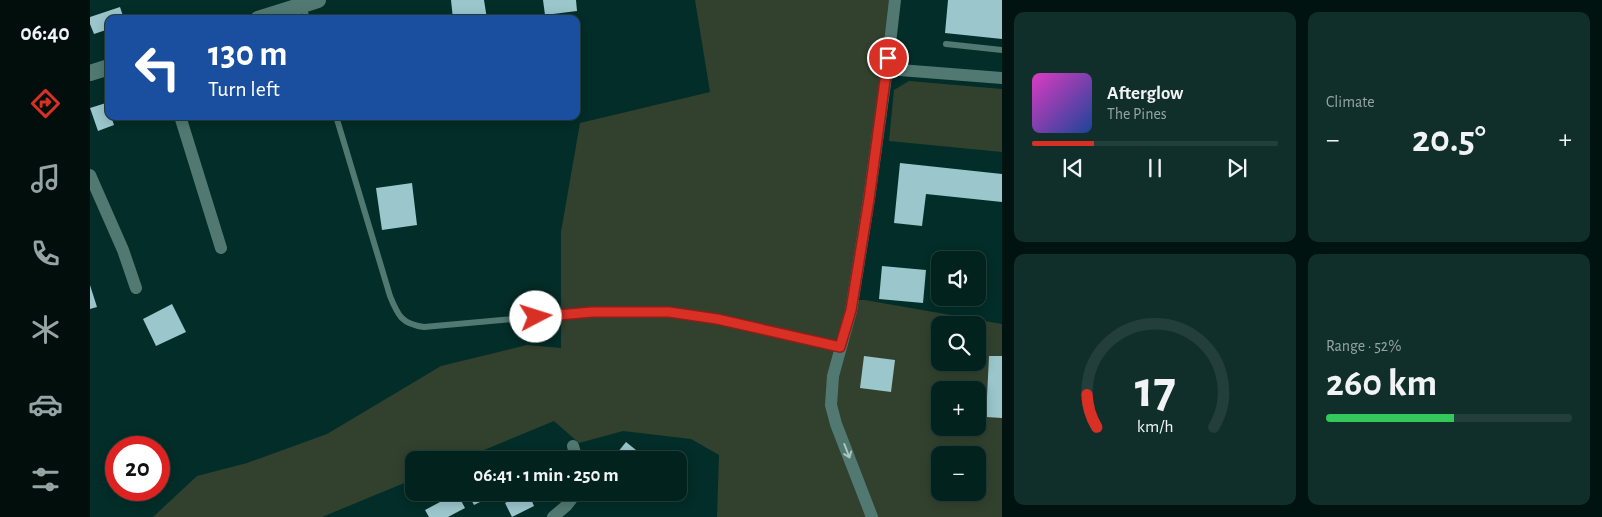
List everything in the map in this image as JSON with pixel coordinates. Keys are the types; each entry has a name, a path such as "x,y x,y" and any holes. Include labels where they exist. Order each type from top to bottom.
{"street":[{"path":"872,517 836,424 831,405 840,347 851,310 887,68 895,0"},
{"path":"277,15 309,8"},
{"path":"90,73 105,68"},
{"path":"887,68 1002,78"},
{"path":"181,120 222,248"},
{"path":"90,175 123,250 136,288"},
{"path":"573,446 574,451"},
{"path":"553,517 570,501"}],"lane":[{"path":"946,44 1002,50"},
{"path":"337,120 390,296 397,312 404,321 424,327 592,312 669,312 717,319 840,347"}],"green space":[{"path":"695,0 892,0 852,300 865,300 956,316 931,316 931,371 986,371 986,321 1002,324 1002,517 717,517 719,455 691,439 623,431 579,443 554,421 482,451 405,451 405,483 322,517 153,517 197,476 247,463 327,434 441,366 527,345 561,348 561,232 580,123 710,92"},
{"path":"909,81 1002,89 1002,152 889,141 894,90"}],"building":[{"path":"451,0 484,0 486,15 453,15"},
{"path":"543,0 576,0 577,11 545,15"},
{"path":"948,0 1002,0 1002,39 945,33"},
{"path":"120,7 123,15 105,15 105,30 94,34 90,24 90,17"},
{"path":"105,103 105,120 112,120 114,125 98,131 90,108"},
{"path":"900,163 1002,174 1002,202 926,194 922,226 894,223"},
{"path":"412,183 417,225 382,230 376,188"},
{"path":"882,266 926,270 923,303 879,299"},
{"path":"90,285 97,307 90,309"},
{"path":"172,304 186,332 156,346 143,319"},
{"path":"864,356 895,360 891,392 860,388"},
{"path":"989,356 1002,356 1002,418 986,417"},
{"path":"626,442 637,451 619,451"},
{"path":"442,501 461,501 465,508 448,517 429,517 425,510"},
{"path":"472,501 482,501 474,505"},
{"path":"509,501 532,501 534,506 512,517 505,503"}],"route":[{"path":"536,317 592,312 669,312 717,319 840,347 851,310 869,199 888,58"}]}
